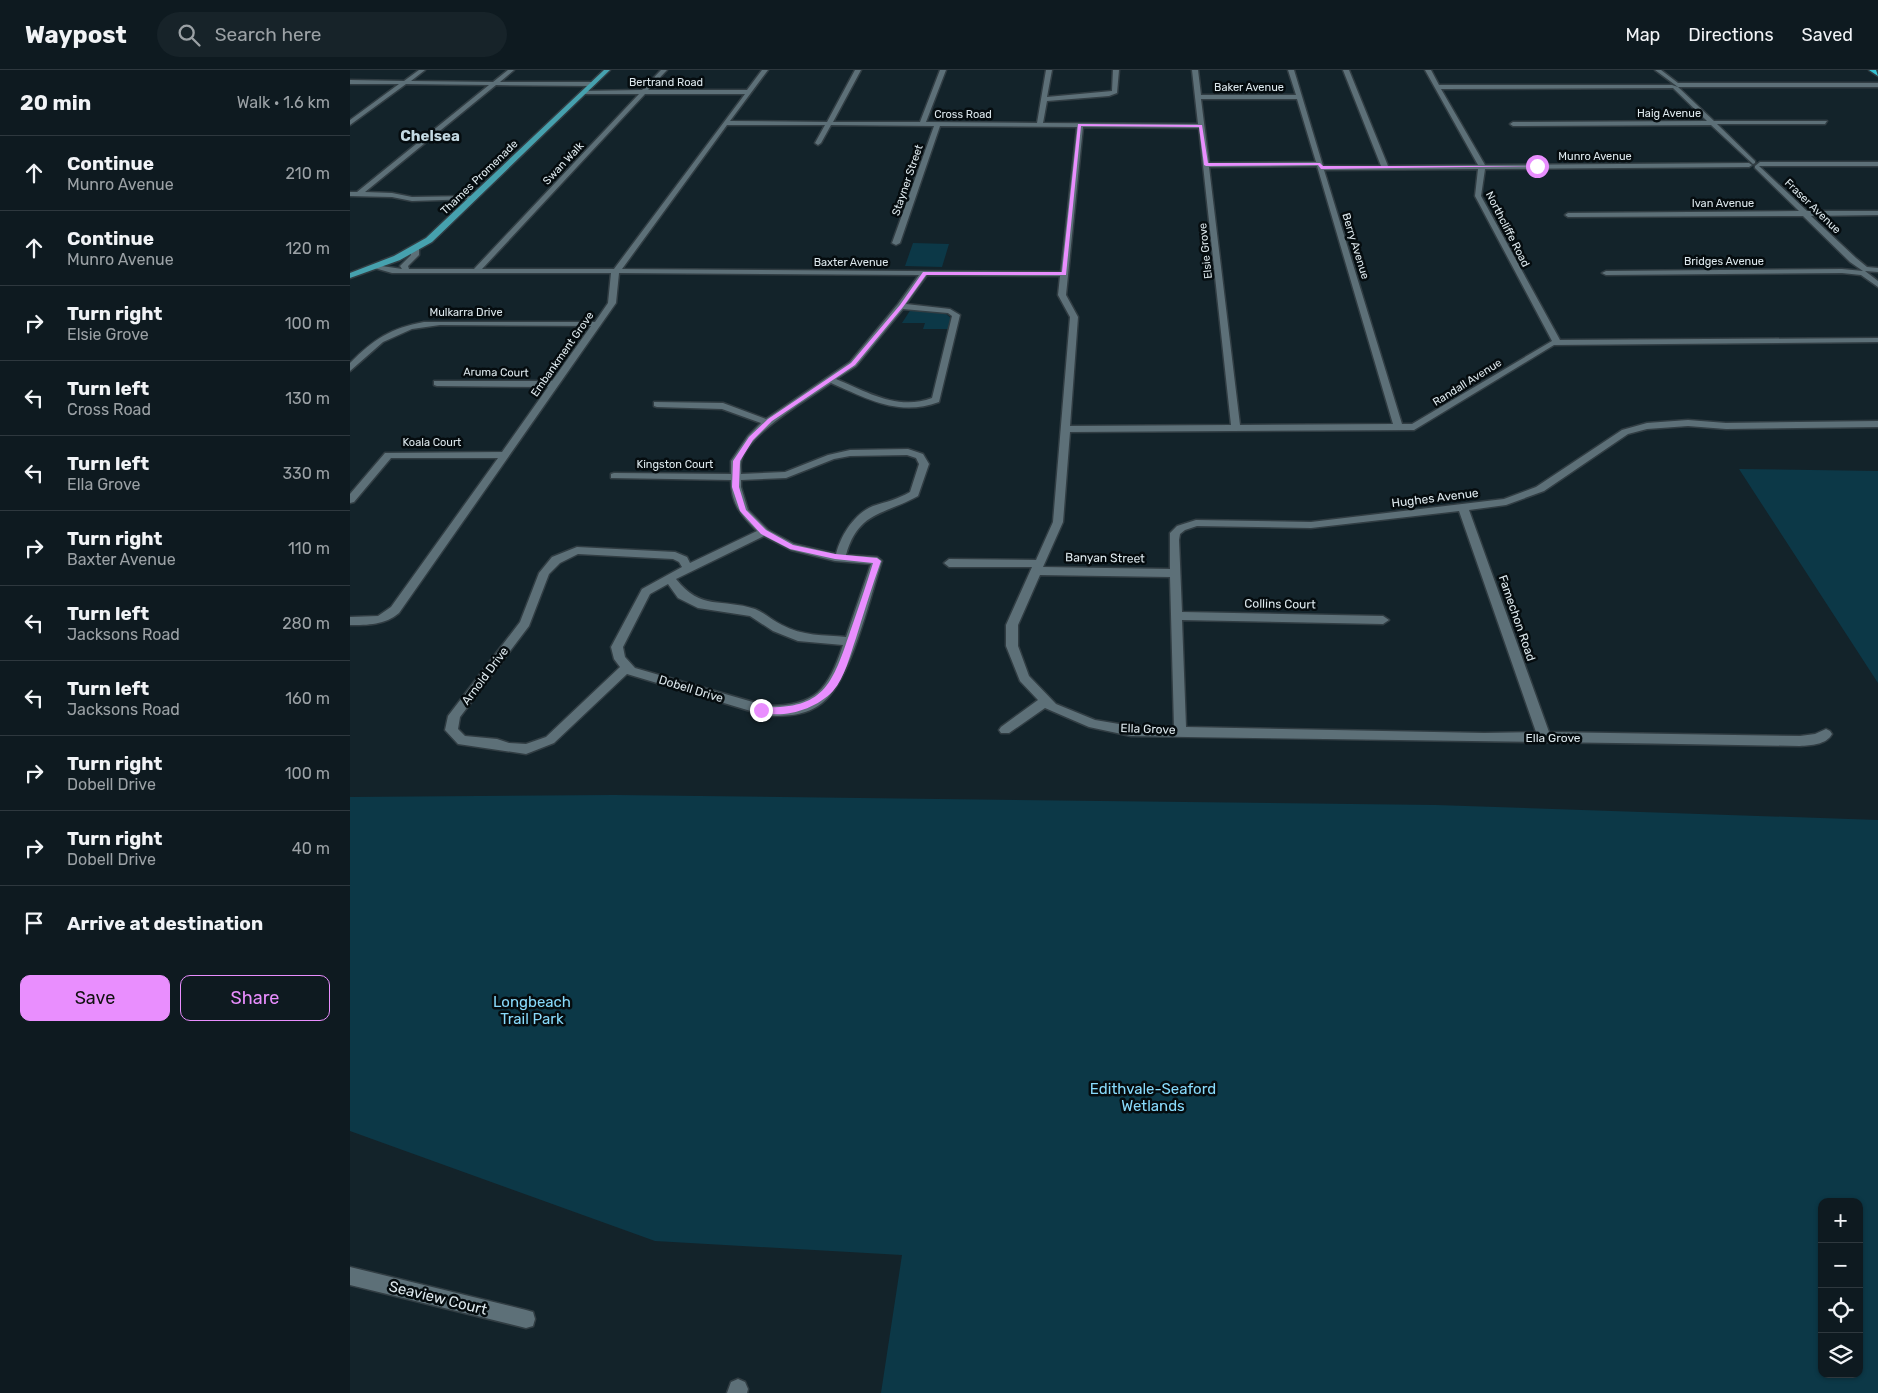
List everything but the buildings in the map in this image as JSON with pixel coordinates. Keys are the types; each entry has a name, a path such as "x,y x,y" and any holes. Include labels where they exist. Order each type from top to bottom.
{"highway":[{"path":"1872,70 1878,74"}],"main road":[{"name":"Thames Promenade","path":"350,276 378,266 415,249 432,237 607,70"}],"street":[{"path":"350,123 422,70"},
{"path":"359,194 511,70"},
{"name":"Swan Walk","path":"477,270 664,70"},
{"path":"616,272 765,70"},
{"path":"818,143 858,70"},
{"path":"922,124 943,70"},
{"path":"1040,124 1049,70"},
{"path":"1044,99 1115,92 1116,70"},
{"name":"Elsie Grove","path":"1195,70 1236,429"},
{"name":"Berry Avenue","path":"1291,70 1399,428"},
{"path":"1346,70 1385,167"},
{"path":"1428,70 1482,166"},
{"name":"Fraser Avenue","path":"1658,70 1804,213 1867,271 1877,284"},
{"path":"350,82 591,85"},
{"path":"1438,87 1878,85"},
{"name":"Bertrand Road","path":"584,92 748,92"},
{"name":"Baker Avenue","path":"1198,97 1299,96"},
{"name":"Haig Avenue","path":"1513,124 1826,122"},
{"name":"Cross Road","path":"725,123 1201,126"},
{"name":"Stayner Street","path":"896,243 938,124"},
{"name":"Ella Grove","path":"1080,125 1062,295 1074,317 1058,522 1012,625 1012,646 1024,678 1052,706 1093,724 1131,731 1180,730 1380,736 1800,741 1817,739 1826,734"},
{"name":"Munro Avenue","path":"1206,165 1385,167 1878,164"},
{"name":"Northcliffe Road","path":"1482,166 1478,196 1557,343"},
{"path":"350,194 392,195 412,198 472,198"},
{"name":"Ivan Avenue","path":"1568,215 1878,213"},
{"path":"406,270 405,265 415,255 415,249"},
{"name":"Baxter Avenue","path":"378,266 388,270 1064,274"},
{"name":"Bridges Avenue","path":"1606,273 1867,271"},
{"name":"Embankment Grove","path":"350,621 386,622 612,304 614,297 613,278 616,272"},
{"path":"840,557 790,546 764,532 743,511 736,487 736,461 751,438 767,422 853,364 902,306 921,273"},
{"path":"831,380 894,405 926,405 936,400 956,316 950,312 902,306"},
{"name":"Mulkarra Drive","path":"350,368 380,339 391,333 422,324 440,322 598,324"},
{"name":"Randall Avenue","path":"1065,429 1414,427 1421,425 1547,345 1557,343 1878,340"},
{"name":"Aruma Court","path":"437,383 555,384"},
{"path":"657,404 723,406 767,422"},
{"name":"Hughes Avenue","path":"1180,730 1174,573 1175,532 1181,528 1196,523 1311,525 1506,502 1540,489 1618,436 1640,427 1688,423 1726,426 1878,424"},
{"name":"Kingston Court","path":"614,476 736,477 786,474 831,457 850,453 908,452 920,456 924,464 914,494 898,503 876,509 863,517 845,540 840,557"},
{"name":"Koala Court","path":"350,500 388,455 505,455"},
{"name":"Famechon Road","path":"1463,508 1544,737"},
{"path":"628,667 620,659 617,647 646,592 688,568 764,532"},
{"name":"Arnold Drive","path":"628,667 598,693 568,726 550,740 526,748 509,748 497,744 462,741 451,730 454,716 525,623 544,572 556,560 577,550 675,556 683,560 688,568"},
{"name":"Dobell Drive","path":"628,667 631,671 757,709 772,712 808,705 828,691 840,674 877,561 840,557"},
{"name":"Banyan Street","path":"949,563 1174,573"},
{"path":"669,578 682,595 702,605 747,611 798,637 850,642"},
{"name":"Collins Court","path":"1177,616 1382,620"},
{"path":"1005,730 1046,701"},
{"name":"Seaview Court","path":"350,1276 526,1319"}],"green space":[{"path":"913,243 949,244 942,267 905,266"},
{"path":"911,309 945,313 952,319 949,329 923,329 925,323 902,323"},
{"path":"1739,469 1878,471 1878,683"},
{"name":"Edithvale-Seaford Wetlands","path":"614,795 1436,805 1878,820 1878,1393 881,1393 902,1255 655,1241 350,1131 350,797"}],"district":[{"name":"Chelsea","path":"430,136"}],"route":[{"path":"761,710 772,712 803,707 818,700 832,687 842,668 877,561 835,556 790,546 764,532 743,511 736,487 736,461 751,438 770,420 853,364 902,306 924,276 924,273 1064,274 1080,125 1201,126 1206,165 1320,164 1321,168 1537,166"}],"park label":[{"name":"Longbeach Trail Park","path":"532,1010"}]}
